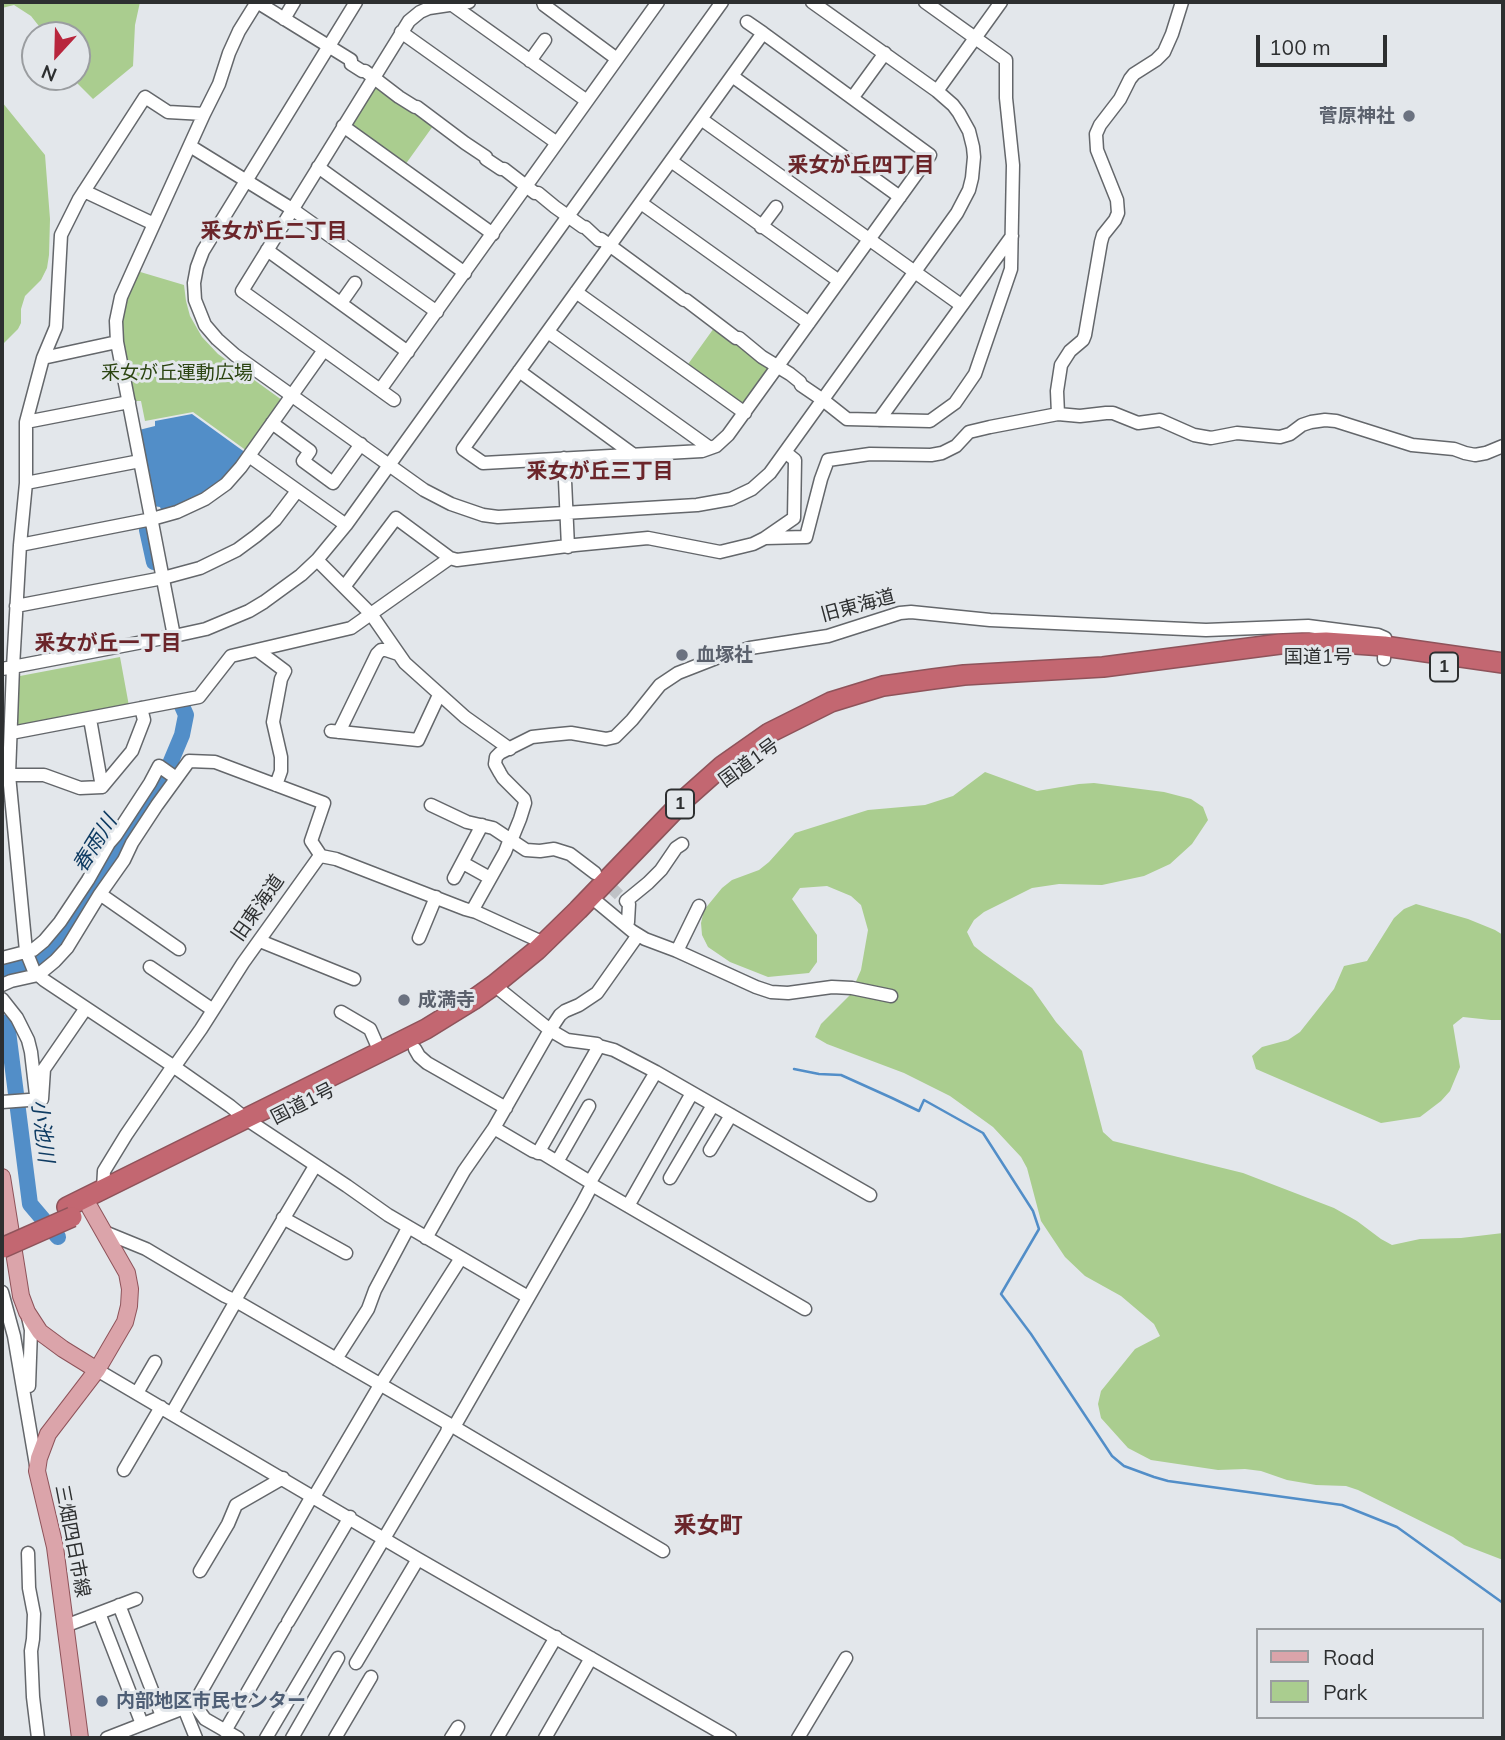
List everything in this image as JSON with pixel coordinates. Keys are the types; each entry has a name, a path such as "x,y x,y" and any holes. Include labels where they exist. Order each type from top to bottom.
{"highway":[{"name":"国道1号","path":"2,1248 209,1149 380,1052 499,989 556,948 686,798 744,749 769,733 831,702 883,686 944,677 1128,664 1280,644 1326,642 1498,669"},
{"name":"国道1号","path":"2,1235 77,1211 103,1189 415,1049 461,1022 499,989 544,943 595,900"}],"main road":[{"path":"2,1177 21,1296 27,1312 40,1332 97,1370"},
{"name":"三畑四日市線","path":"77,1211 102,1231 127,1273 130,1298 125,1322 97,1370 48,1434 37,1471 55,1547 80,1738"}],"street":[{"path":"174,636 159,579 152,519 117,342 116,321 121,297 219,84 229,53 257,2 340,52 351,60 351,64 374,77 486,159 547,199 548,203 585,227 631,263 634,262 847,419 930,421 955,403 975,374 1011,269 1013,153 1006,98 1006,60 925,2"},
{"path":"284,19 294,2"},
{"path":"356,2 245,179 199,259 194,283 195,300 205,325 216,339 235,355 431,495 483,515 516,517 697,505 731,499 752,489 770,473 964,202 974,169 974,147 964,120 953,105 812,2"},
{"path":"394,400 242,291 409,21 420,12 436,6 469,2"},
{"path":"543,2 617,60"},
{"path":"380,390 658,2"},
{"path":"7,668 174,636 217,625 249,611 284,588 317,560 346,525 722,2"},
{"path":"937,91 1001,2"},
{"path":"1058,414 1061,365 1085,335 1101,242 1118,213 1117,200 1097,150 1096,134 1134,74 1164,52 1182,2"},
{"path":"451,4 587,101"},
{"path":"747,22 763,33 853,97 930,155 729,435 702,451 482,463 463,449 763,33"},
{"path":"401,32 557,143"},
{"path":"530,61 545,40"},
{"path":"853,97 885,53"},
{"path":"732,76 900,197"},
{"path":"204,114 168,112 145,97 84,191 61,235 55,327 43,358 26,422 26,483 16,606 7,668 11,733 9,775 27,954 36,973 273,1138 408,1228 528,1297"},
{"path":"701,119 961,305"},
{"path":"343,126 493,234"},
{"path":"190,146 292,209 436,312"},
{"path":"671,161 839,281"},
{"path":"318,167 465,273"},
{"path":"84,191 154,225"},
{"path":"641,203 808,323"},
{"path":"761,227 776,207"},
{"path":"879,419 1012,236"},
{"path":"267,250 408,352"},
{"path":"341,303 355,283"},
{"path":"576,292 745,413"},
{"path":"548,332 710,448"},
{"path":"43,358 117,342"},
{"path":"20,544 152,519 177,512 205,499 233,476 249,456 324,350"},
{"path":"519,371 635,455"},
{"path":"26,422 129,402"},
{"path":"765,538 806,537 828,460 881,454 942,453 956,446 969,432 1058,414 1080,416 1106,412 1138,423 1160,420 1194,435 1211,438 1237,433 1280,437 1311,422 1336,421 1412,445 1454,449 1475,455 1503,446"},
{"path":"272,423 310,451 303,461 333,482 362,444"},
{"path":"344,587 396,518 457,561 648,538 720,552 753,544 794,518 795,460 785,452"},
{"path":"249,456 346,525"},
{"path":"564,458 568,547"},
{"path":"26,483 140,461"},
{"path":"16,606 159,579 200,568 237,550 256,536 275,520 297,492"},
{"path":"11,733 199,697 231,656 351,628 450,558"},
{"path":"317,560 371,614 405,663 465,717 510,749 496,757 495,764 503,778 525,803 510,840 472,911"},
{"name":"旧東海道","path":"510,749 532,737 571,733 606,739 615,737 660,685 678,673 750,648 828,636 900,613 1206,630 1308,626 1378,635 1385,638 1384,653"},
{"path":"257,650 285,671 273,722 281,757 281,771 276,785"},
{"path":"398,654 386,650 377,654 335,732 418,740 439,695"},
{"path":"9,775 44,775 80,788 102,787 132,751 144,720 141,708"},
{"path":"90,719 102,787"},
{"path":"2,985 36,973 55,961 67,948 175,777 186,763 195,760 215,762 324,803 311,841 321,856 336,859 472,911 544,943"},
{"path":"2,958 27,954 44,942 88,880 159,766 175,777"},
{"path":"431,805 467,822 493,828 526,850 557,849 574,856 595,873"},
{"path":"454,878 482,825"},
{"path":"626,926 629,904 623,898 648,883 682,844"},
{"path":"107,849 122,859"},
{"name":"旧東海道","path":"103,1189 104,1171 126,1135 243,963 321,856"},
{"path":"463,863 491,878"},
{"path":"100,894 179,949"},
{"path":"419,938 436,897"},
{"path":"595,900 638,935 771,992 788,993 832,987 891,996"},
{"path":"677,951 699,906"},
{"path":"426,1238 464,1171 506,1108 550,1030 565,1011 597,993 638,935"},
{"path":"260,940 354,979"},
{"path":"150,967 213,1010"},
{"path":"499,989 550,1030 567,1040 597,1044 614,1050 870,1195"},
{"path":"2,999 21,1024 28,1040 32,1052 36,1099"},
{"path":"2,1102 42,1099 44,1069 86,1008"},
{"path":"341,1012 370,1029 380,1052"},
{"path":"538,1153 599,1046"},
{"path":"415,1049 427,1063 506,1108"},
{"path":"266,1738 528,1297 656,1072"},
{"path":"628,1206 692,1093"},
{"path":"670,1178 713,1105"},
{"path":"557,1162 589,1106"},
{"path":"710,1150 731,1115"},
{"path":"494,1128 544,1154 805,1309"},
{"path":"124,1470 166,1410 235,1301 314,1166"},
{"path":"283,1218 346,1254"},
{"path":"336,1359 368,1308 408,1228"},
{"path":"102,1231 146,1248 663,1551"},
{"path":"196,1738 191,1711 313,1496 461,1258"},
{"path":"2,1292 14,1336 39,1482"},
{"path":"26,1411 31,1351 31,1330 27,1312"},
{"path":"137,1393 155,1363"},
{"path":"97,1370 730,1738"},
{"path":"200,1571 236,1505 283,1478"},
{"path":"225,1731 349,1517"},
{"path":"28,1553 29,1588 34,1614 31,1651 33,1697 38,1738"},
{"path":"356,1662 418,1559"},
{"path":"65,1626 136,1599"},
{"path":"119,1605 162,1716"},
{"path":"99,1613 142,1724"},
{"path":"497,1738 556,1637"},
{"path":"292,1738 338,1658"},
{"path":"545,1738 591,1658"},
{"path":"798,1738 846,1658"},
{"path":"335,1738 371,1677"},
{"path":"107,1738 184,1707 238,1738"}],"green space":[{"path":"2,2 140,2 135,25 133,66 93,99 85,91 91,91 91,21 35,21 14,5 2,8"},
{"path":"376,86 433,126 405,165 352,128 350,121 372,87"},
{"path":"2,102 45,155 50,219 47,268 41,280 25,296 18,329 2,345"},
{"name":"釆女が丘運動広場","path":"137,271 184,285 190,316 202,337 218,354 282,400 247,451 193,412 145,421 141,401 134,401 120,343 123,304"},
{"path":"714,328 769,368 746,405 741,406 686,367"},
{"path":"120,657 129,706 15,726 17,680 20,676"},
{"path":"985,772 1037,791 1094,783 1164,792 1191,799 1203,807 1208,820 1192,844 1170,864 1144,876 1102,885 1059,884 1032,888 984,912 974,920 967,932 974,946 1032,988 1056,1022 1082,1051 1103,1132 1113,1141 1243,1173 1334,1208 1392,1245 1420,1239 1503,1233 1503,1560 1464,1545 1453,1537 1346,1486 1287,1480 1261,1471 1218,1470 1151,1460 1128,1448 1101,1418 1098,1404 1101,1391 1135,1349 1160,1336 1154,1324 1121,1296 1085,1276 1065,1257 1041,1221 1027,1168 1021,1157 993,1127 950,1096 904,1073 815,1037 821,1024 850,995 861,970 868,930 861,905 851,896 827,886 800,888 792,899 817,935 817,962 809,973 768,977 730,962 708,947 702,935 704,910 732,880 759,870 769,862 795,833 868,810 925,805 953,796"},
{"path":"1416,904 1468,919 1503,935 1503,1020 1463,1017 1453,1025 1460,1067 1450,1091 1441,1101 1420,1117 1381,1123 1256,1069 1252,1056 1262,1047 1288,1040 1300,1032 1334,989 1344,966 1367,961 1394,918 1404,909"}],"water":[{"path":"192,414 246,453 230,473 204,495 162,512 160,507 153,506 139,430 155,426 155,421"}],"waterway":[{"name":"春雨川","path":"149,527 147,530 154,562"},
{"name":"春雨川","path":"2,973 22,967 48,951 88,895 169,766 182,735 186,715 182,706"},
{"name":"小池川","path":"2,1022 8,1031 30,1204 58,1237"},
{"path":"794,1069 841,1075 919,1111 924,1100 983,1133 1033,1211 1039,1229 1001,1294 1031,1334 1112,1456 1124,1466 1168,1481 1342,1505 1397,1527 1503,1603"}],"tunnel":[{"path":"600,877 619,895"}],"place":[{"name":"菅原神社","path":"1409,116"},
{"name":"血塚社","path":"682,655"},
{"name":"成満寺","path":"404,1000"},
{"name":"内部地区市民センター","path":"102,1701"}],"district":[{"name":"釆女が丘四丁目","path":"861,166"},
{"name":"釆女が丘二丁目","path":"274,232"},
{"name":"釆女が丘三丁目","path":"600,472"},
{"name":"釆女が丘一丁目","path":"108,644"},
{"name":"釆女町","path":"708,1526"}]}
